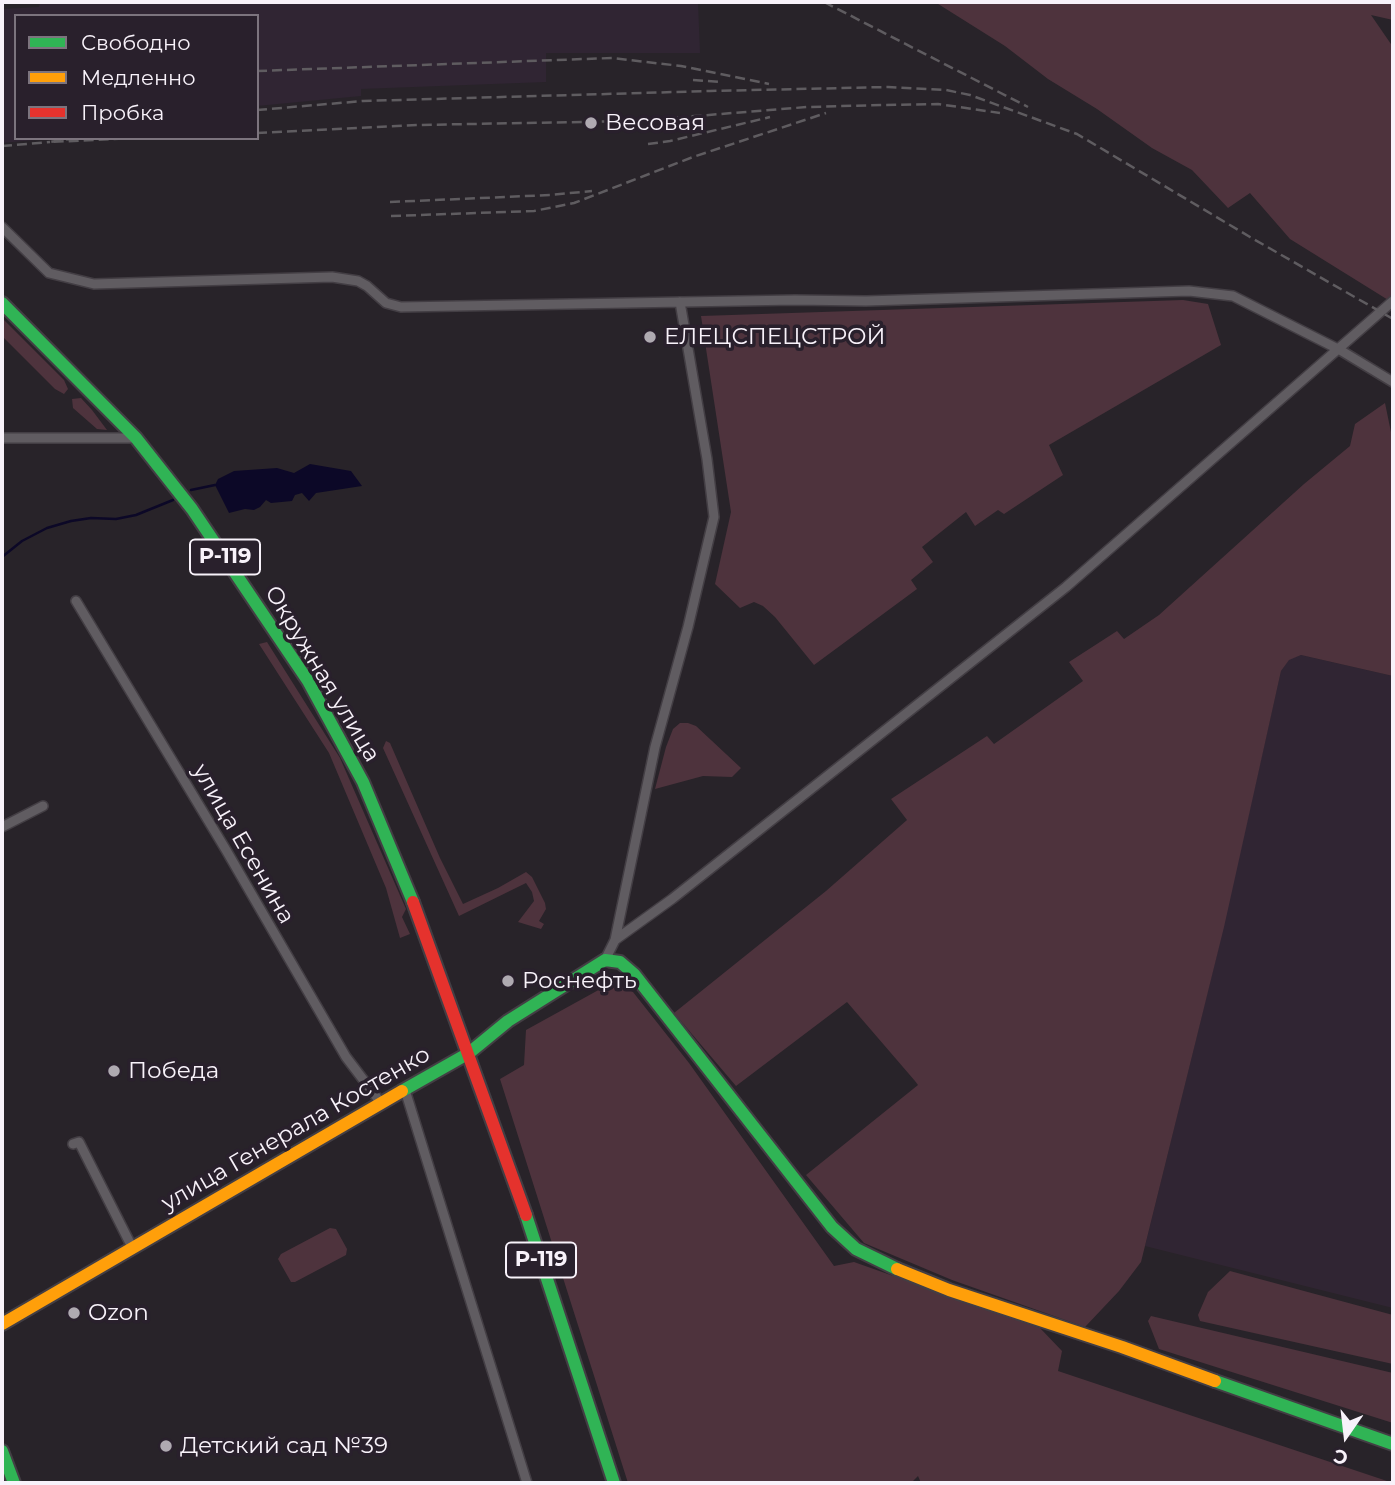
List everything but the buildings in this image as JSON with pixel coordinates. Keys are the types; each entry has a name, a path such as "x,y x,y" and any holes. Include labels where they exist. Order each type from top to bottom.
{"main road":[{"name":"Окружная улица","path":"2,303 136,438 192,509 281,640 332,723 363,782 419,916 469,1053"},
{"name":"улица Генерала Костенко","path":"2,1324 469,1053 508,1021 604,960"},
{"path":"604,960 620,962 634,974 832,1227 856,1249 949,1290 1122,1347 1393,1444"},
{"name":"Р-119","path":"469,1053 548,1278 614,1483"},
{"path":"2,1451 14,1483"}],"street":[{"path":"2,227 49,273 94,284 332,277 358,281 367,285 386,303 401,307 866,301 1189,291 1233,296 1340,350 1393,382"},
{"path":"615,940 672,899 1066,587 1393,301"},
{"path":"604,960 615,940 655,747 688,627 714,517 707,459 680,302"},
{"path":"2,438 136,438"},
{"name":"улица Есенина","path":"76,601 226,850 346,1057 381,1103"},
{"path":"2,827 43,806"},
{"path":"405,1090 527,1483"},
{"path":"73,1144 79,1142 132,1249"}],"shaded area":[{"path":"40,2 698,2 700,53 546,53 546,82 361,89 361,96 259,106 259,14 14,14 14,140 34,140 2,143 2,9 39,7"},
{"path":"935,2 1393,2 1393,20 1371,15 1393,47 1393,303 1290,239 1250,193 1228,208 1192,170 1152,148 1048,79 1005,46"},
{"path":"1183,300 1208,304 1221,345 1049,445 1063,475 1004,514 998,510 975,526 966,512 922,547 933,562 911,580 917,589 814,665 763,606 754,602 740,608 715,584 731,512 701,316"},
{"path":"2,318 64,380 68,389 64,394 55,389 2,336"},
{"path":"81,398 107,430 97,429 73,408 72,399"},
{"path":"1385,403 1393,442 1393,676 1301,655 1289,660 1281,671 1224,927 1141,1262 1119,1291 1085,1327 952,1280 864,1243 806,1175 918,1085 915,1081 847,1002 736,1086 674,1013 826,891 907,820 891,799 987,736 994,744 1083,681 1069,662 1117,631 1124,639 1159,615 1350,446 1355,424"},
{"path":"310,464 351,471 362,486 316,493 309,501 302,493 295,495 292,501 271,503 266,500 254,510 229,513 215,485 218,479 234,471 277,468 294,473"},
{"path":"267,642 340,758 406,909 402,917 410,934 400,938 386,888 329,753 259,644"},
{"path":"1301,655 1393,676 1393,1308 1145,1246 1215,962 1281,671 1289,659"},
{"path":"680,723 696,726 741,768 732,777 703,776 655,789 666,747 673,729"},
{"path":"386,741 390,743 463,904 526,872 532,877 545,903 546,909 539,921 544,924 541,929 518,922 534,901 526,883 459,916 383,748"},
{"path":"613,982 633,992 689,1063 834,1266 854,1262 1040,1328 1062,1351 1058,1371 1393,1483 921,1483 918,1476 911,1483 628,1483 500,1079 524,1065 526,1030"},
{"path":"330,1228 336,1229 347,1249 346,1255 291,1282 278,1259 281,1254"},
{"path":"1230,1271 1393,1315 1393,1364 1200,1321 1198,1315 1208,1292"},
{"path":"1151,1316 1393,1373 1393,1423 1159,1349 1148,1321"}],"waterway":[{"path":"191,490 215,485"},
{"path":"2,557 22,541 47,528 91,518 116,519 136,515 173,500"}],"railway":[{"path":"824,2 1028,107"},
{"path":"259,71 612,58 681,66 769,84"},
{"path":"693,80 721,82"},
{"path":"259,110 363,101 888,87 946,90 970,95 1077,134 1393,319"},
{"path":"259,133 417,125 634,121 807,107 938,104 1000,113"},
{"path":"391,216 534,211 574,203 693,157 826,113"},
{"path":"648,144 770,117"},
{"path":"63,140 50,142 93,140"},
{"path":"2,146 50,142"},
{"path":"390,202 592,191"}],"traffic: fast":[{"path":"2,303 136,438 192,509 308,681 363,782 413,902"},
{"path":"402,1091 469,1053 508,1021 605,960 620,962 634,974 832,1227 856,1249 897,1269"},
{"path":"526,1215 614,1483"},
{"path":"1215,1381 1393,1444"},
{"path":"2,1451 14,1483"}],"traffic: slow":[{"path":"2,1324 402,1091"},
{"path":"897,1269 949,1290 1215,1381"}],"traffic: jam":[{"path":"413,902 526,1215"}],"place":[{"name":"Весовая","path":"591,123"},
{"name":"ЕЛЕЦСПЕЦСТРОЙ","path":"650,337"},
{"name":"Роснефть","path":"508,981"},
{"name":"Победа","path":"114,1071"},
{"name":"Ozon","path":"74,1313"},
{"name":"Детский сад №39","path":"166,1446"}]}
